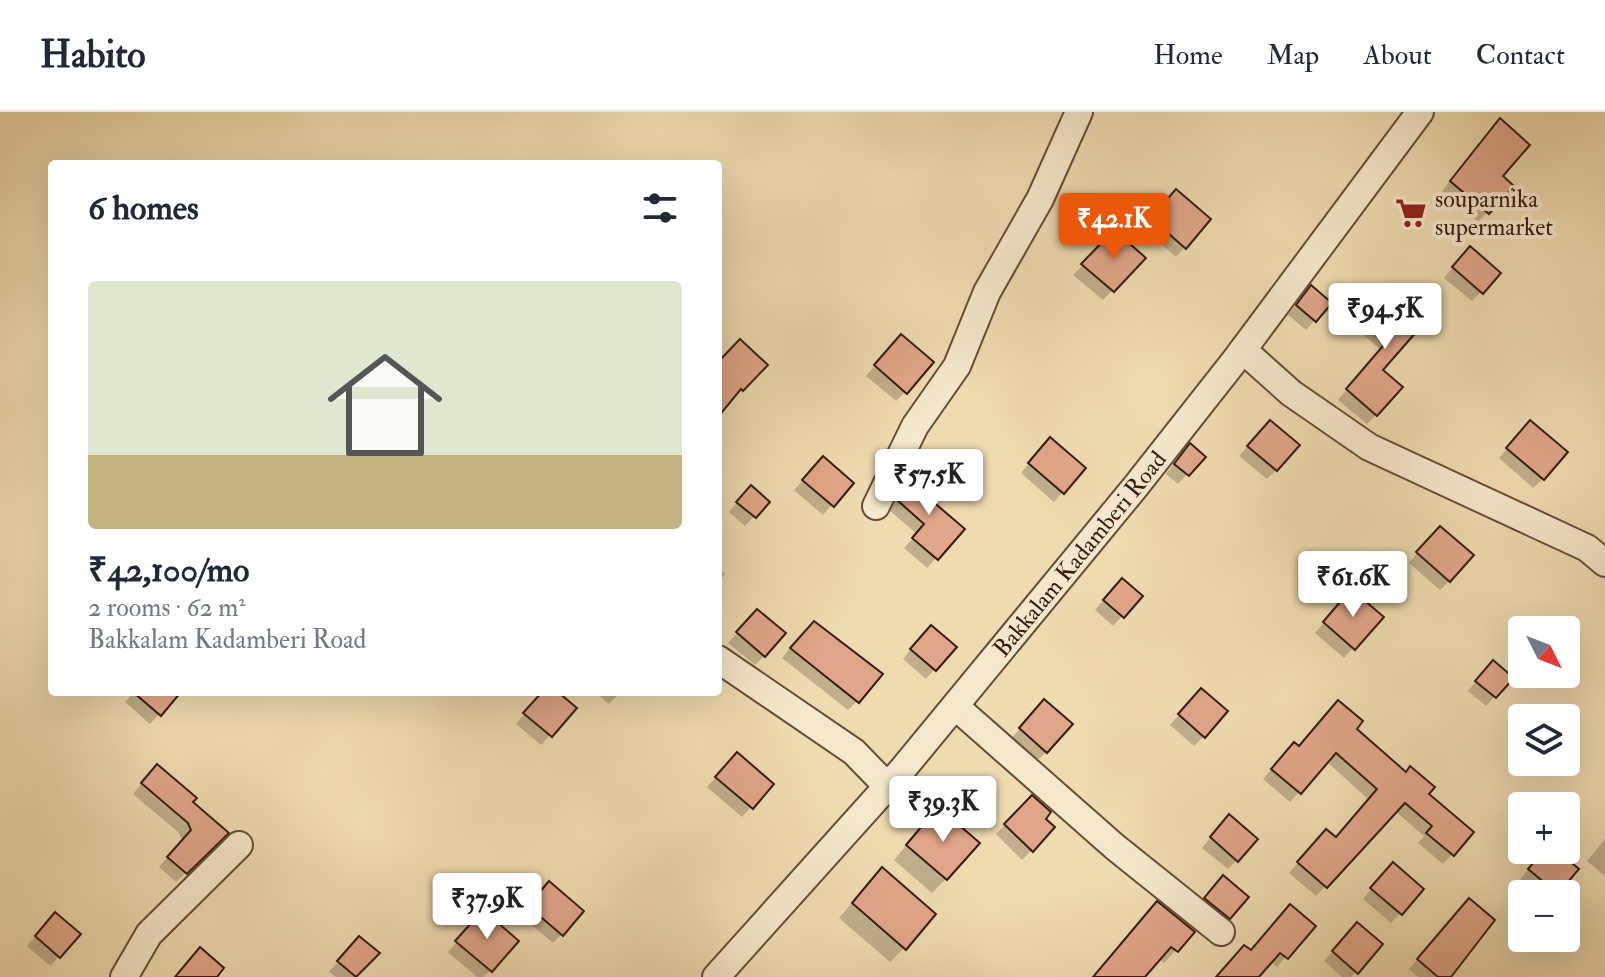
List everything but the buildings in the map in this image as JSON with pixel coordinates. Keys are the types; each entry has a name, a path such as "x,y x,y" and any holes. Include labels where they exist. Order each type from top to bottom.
{"street":[{"path":"876,506 915,426 957,366 987,292 1040,199 1079,112"},
{"name":"Bakkalam Kadamberi Road","path":"716,977 955,706 1243,350 1420,112"},
{"path":"1243,350 1291,393 1369,447 1587,548 1605,563"},
{"path":"722,662 854,752 887,786"},
{"path":"955,706 1115,847 1221,932"},
{"path":"124,977 149,934 239,845"}],"place":[{"name":"souparnika supermarket","path":"1411,213"}]}
